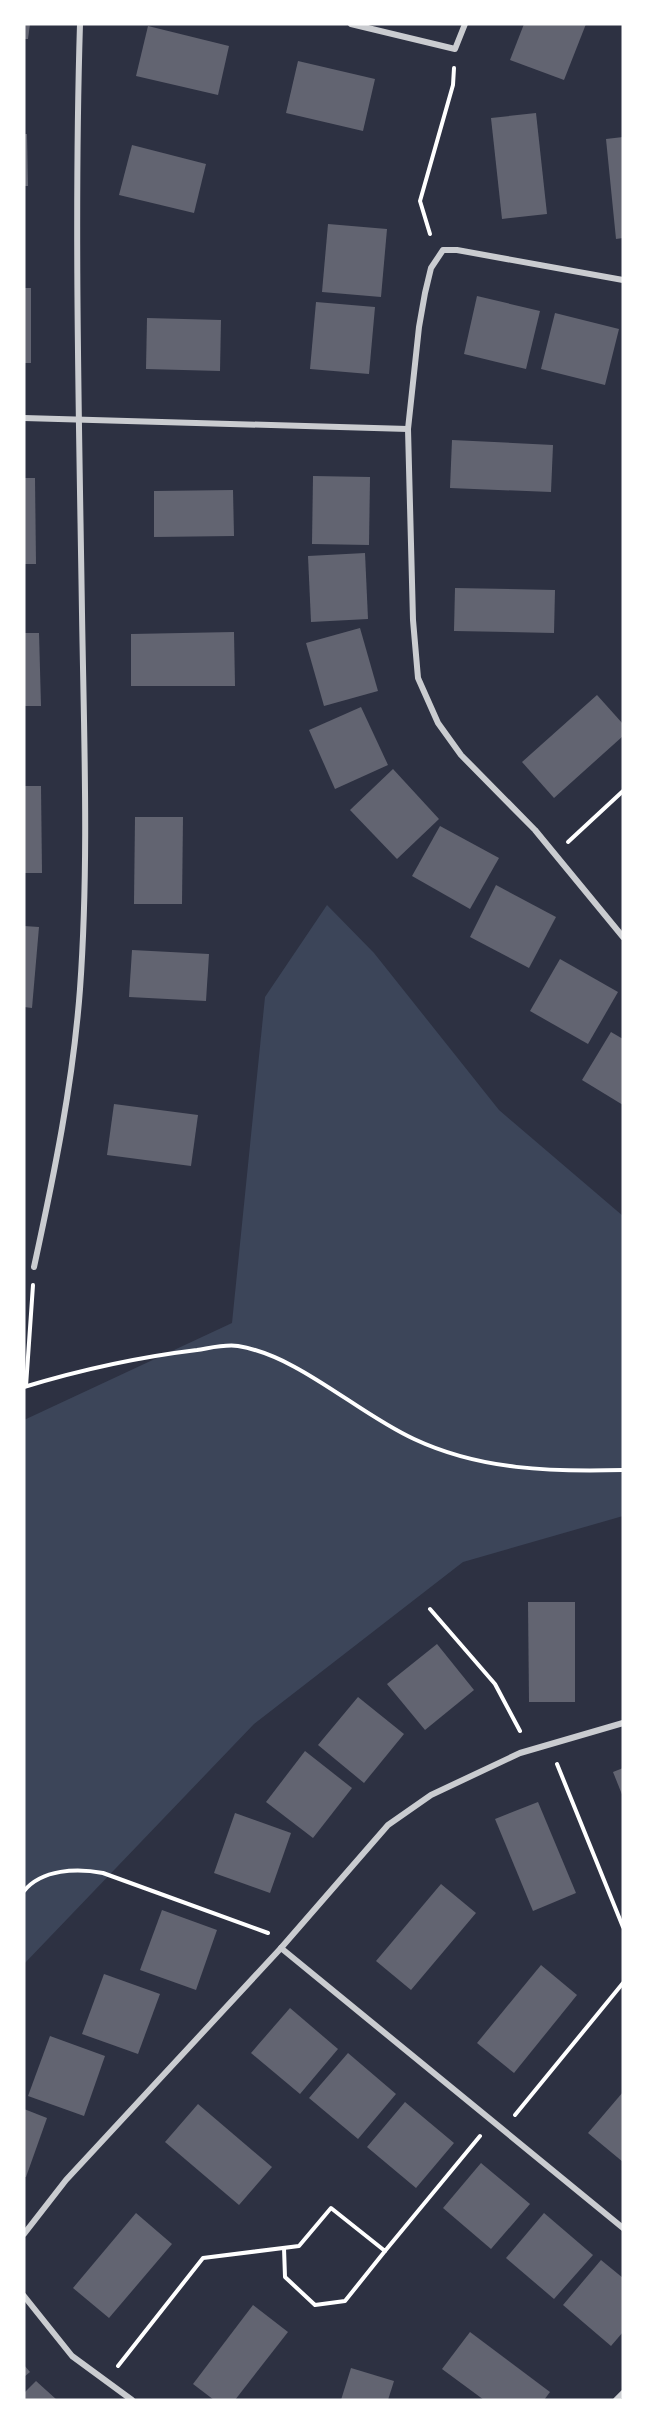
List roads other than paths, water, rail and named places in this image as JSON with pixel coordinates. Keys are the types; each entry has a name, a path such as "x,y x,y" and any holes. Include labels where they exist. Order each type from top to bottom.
{"street":[{"path":"34,1267 59,1147 80,993 87,878 79,418 77,109 80,24"},
{"path":"351,24 455,49 465,24"},
{"path":"623,280 457,250 443,250 431,268 423,305 408,429 413,620 418,678 438,723 461,755 535,830 623,937"},
{"path":"24,418 408,429"},
{"path":"24,2234 66,2180 280,1948 388,1825 432,1795 530,1751 623,1723"},
{"path":"280,1948 623,2228"},
{"path":"24,2296 72,2356 132,2400"},
{"path":"616,2400 623,2393"}]}
